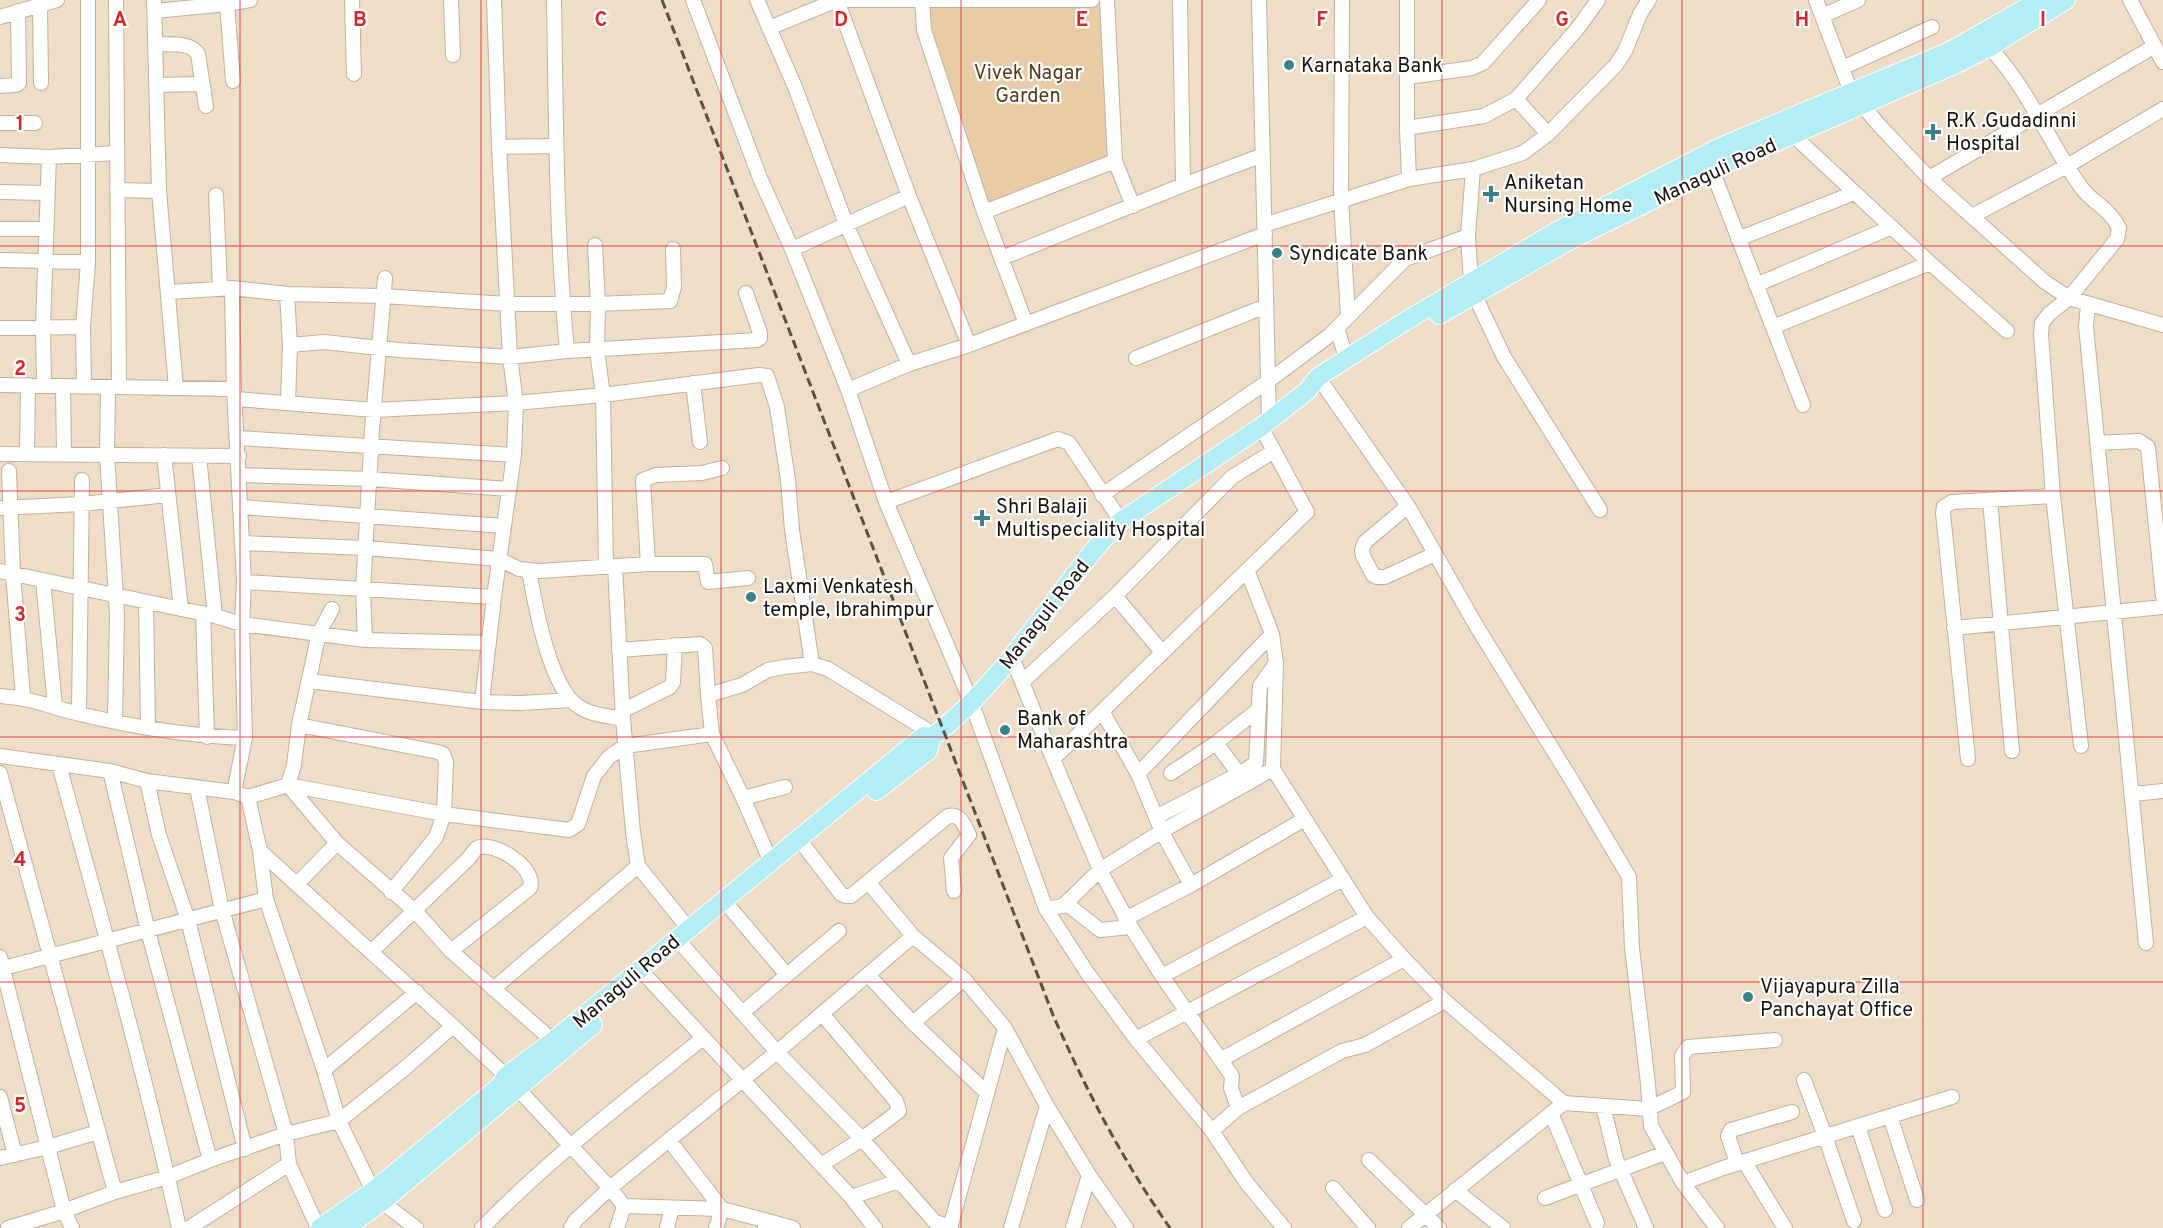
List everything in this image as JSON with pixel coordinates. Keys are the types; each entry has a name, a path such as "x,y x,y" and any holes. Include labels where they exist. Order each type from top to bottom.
{"main road":[{"name":"Managuli Road","path":"1316,384 1410,331 1557,231 1703,155 1857,99 1984,41 2037,5 2066,0"},
{"name":"Managuli Road","path":"352,1225 377,1197 511,1082 648,978 805,847 928,751 933,736 972,704 1012,657 1102,538 1121,522 1265,424 1346,358 1473,289 1712,170 1794,135 1857,99"},
{"name":"Managuli Road","path":"511,1082 553,1041 920,739 924,736 933,736"},
{"name":"Managuli Road","path":"319,1228 377,1197"}],"street":[{"path":"0,86 19,83 5,0"},
{"path":"8,14 57,0"},
{"path":"84,386 83,327 88,262 88,0"},
{"path":"115,721 117,615 107,455 114,387 117,190 116,0"},
{"path":"176,388 159,191 155,6 227,4 250,0"},
{"path":"352,0 354,74"},
{"path":"451,0 453,55"},
{"path":"482,702 514,455 516,403 510,357 507,304 494,0"},
{"path":"554,0 556,146 562,303 567,351"},
{"path":"693,0 760,178 792,249 848,390 886,502 972,704 1046,909 1088,974 1136,1039 1212,1131 1246,1182 1284,1228"},
{"path":"758,0 795,87 846,224 909,364"},
{"path":"770,28 838,0 1092,0"},
{"path":"838,0 909,196 969,345"},
{"path":"1107,0 1115,161 1133,206"},
{"path":"1180,0 1182,185"},
{"path":"1053,759 1307,512 1274,451 1265,424 1267,382 1260,0"},
{"path":"1342,0 1341,199 1348,316"},
{"path":"1407,0 1409,179"},
{"path":"1408,77 1472,68 1483,63 1539,0"},
{"path":"1407,128 1484,116 1516,99 1578,28 1598,0"},
{"path":"848,390 909,364 1026,324 1341,199 1409,179 1473,169 1522,153 1548,134 1616,65 1625,51 1648,0"},
{"path":"1816,0 1842,68 1857,99 1929,177 1993,237 2045,282 2069,298 2163,325"},
{"path":"1822,16 1858,0"},
{"path":"2130,0 2163,62"},
{"path":"922,1 924,30 984,212 1026,324"},
{"path":"40,4 41,83"},
{"path":"227,4 233,81"},
{"path":"1842,68 1932,27"},
{"path":"1984,41 2010,70 2084,191 2106,209 2119,228 2117,238 2069,298 2049,314 2042,323 2041,334 2053,496 2081,746"},
{"path":"156,44 187,45 198,54 206,106"},
{"path":"1929,177 2154,46"},
{"path":"157,85 202,84"},
{"path":"1516,99 1548,134"},
{"path":"1972,216 2067,166 2163,109"},
{"path":"0,123 35,123"},
{"path":"1794,135 1930,263 2007,331"},
{"path":"499,147 556,146"},
{"path":"0,155 49,157 117,153"},
{"path":"1002,258 1182,185 1263,155"},
{"path":"44,386 43,327 49,157"},
{"path":"984,212 1115,161"},
{"path":"1473,169 1468,236 1473,289 1504,357 1600,510"},
{"path":"1712,170 1803,405"},
{"path":"117,190 159,191"},
{"path":"0,192 47,193"},
{"path":"1738,239 1854,193"},
{"path":"216,195 235,394 244,582 242,624 244,738 234,792"},
{"path":"792,249 909,196"},
{"path":"1756,285 1892,227"},
{"path":"0,229 46,229"},
{"path":"1102,495 1267,382 1337,328 1405,259 1468,236"},
{"path":"595,245 598,304 597,351 603,395 610,567 633,832 638,866 689,929"},
{"path":"169,292 226,288 287,294 383,296 507,304 670,301 674,287 674,249"},
{"path":"0,260 88,262"},
{"path":"1773,327 1930,263"},
{"path":"365,640 363,590 369,479 385,278"},
{"path":"287,294 290,345 288,403"},
{"path":"290,345 324,342 510,357 567,351 757,340 760,338 760,333 746,294"},
{"path":"2088,305 2086,326 2146,943"},
{"path":"1136,358 1266,306"},
{"path":"0,328 83,327"},
{"path":"1337,328 1346,358"},
{"path":"0,385 176,388 235,394 288,403 374,410 516,403 603,395 764,375 769,379 777,407 812,664"},
{"path":"693,383 700,442"},
{"path":"1316,384 1408,506 1477,627 1629,877 1632,948 1651,1126 1683,1183 1717,1228"},
{"path":"27,454 28,385"},
{"path":"63,386 64,454"},
{"path":"238,438 514,455"},
{"path":"886,502 1058,439 1069,443 1121,522"},
{"path":"2097,443 2139,441 2148,447 2163,596"},
{"path":"1022,682 1114,596 1232,477 1274,451"},
{"path":"0,454 238,456"},
{"path":"164,455 181,609"},
{"path":"199,456 209,614 207,737"},
{"path":"648,564 642,484 644,480 656,476 702,473 722,468"},
{"path":"9,471 5,508 6,572 23,697"},
{"path":"239,476 369,479 509,489"},
{"path":"79,714 82,480"},
{"path":"5,508 110,502 168,495"},
{"path":"1968,759 1944,507 1952,502 2053,496"},
{"path":"1990,500 2012,751"},
{"path":"1408,506 1365,542 1363,556 1373,575 1385,577 1436,554"},
{"path":"241,507 504,526"},
{"path":"242,543 366,548 499,559 514,567 529,571 648,564 705,564 708,582 748,578"},
{"path":"1246,570 1272,634 1276,663 1273,769 1303,820 1367,917 1445,1001 1564,1103 1648,1109 1683,1092 1682,1056 1688,1047 1775,1040"},
{"path":"529,571 544,643 564,690 571,700 582,708 600,715 623,715 670,687 673,682 675,645"},
{"path":"6,572 209,614 242,624 365,640 489,644"},
{"path":"43,580 55,706"},
{"path":"244,582 494,597"},
{"path":"1114,596 1162,652"},
{"path":"146,602 148,727"},
{"path":"1954,628 2163,607"},
{"path":"288,785 294,765 299,725 319,633 332,609"},
{"path":"1138,774 1272,634"},
{"path":"618,650 698,643 705,648 712,734 771,862"},
{"path":"1012,657 1100,870 1128,923 1232,1076 1231,1088 1238,1108"},
{"path":"1156,817 1239,774 1257,760 1260,686 1276,663"},
{"path":"708,695 742,685 768,670 812,664 828,669 933,736"},
{"path":"309,681 482,702 521,704 571,700"},
{"path":"0,696 23,697 79,714 148,727 207,737 244,738"},
{"path":"1171,774 1216,743 1259,709"},
{"path":"1102,711 1138,774 1161,831 1191,885"},
{"path":"299,725 443,754 446,762 444,814 436,837 391,892"},
{"path":"0,756 110,771 147,781 234,792 248,797 288,785 444,814 570,830 578,824 594,776 609,757 626,746 712,734"},
{"path":"1216,743 1239,774"},
{"path":"59,765 107,940 179,1228"},
{"path":"1046,909 1065,904 1100,870 1161,831 1273,769"},
{"path":"110,771 148,931 210,1160"},
{"path":"0,773 115,1192"},
{"path":"147,781 159,835 188,920 245,1149"},
{"path":"288,785 337,843 415,911 451,951 553,1041"},
{"path":"743,798 785,787"},
{"path":"197,788 222,910 286,1134 289,1164 319,1228"},
{"path":"2133,794 2163,791"},
{"path":"248,797 260,851 266,899 339,1121 377,1197 416,1228"},
{"path":"805,847 841,894 851,896 948,816 958,816 969,836 951,858 954,891"},
{"path":"1065,904 1100,930 1128,923 1303,820"},
{"path":"297,884 337,843"},
{"path":"371,952 478,848 484,847 508,854 529,872 532,878 530,888 451,951"},
{"path":"260,851 417,992 511,1082 624,1206 722,1209 767,1224 793,1228"},
{"path":"493,989 638,866"},
{"path":"1162,976 1343,879"},
{"path":"868,882 913,936 964,979 1005,1028 1047,1106 1089,1175 1126,1228"},
{"path":"72,1228 64,1210 1,965 148,931 266,899"},
{"path":"731,909 787,975"},
{"path":"1136,1039 1367,917"},
{"path":"742,1013 839,931"},
{"path":"571,1228 575,1221 610,1188 777,1052 913,936"},
{"path":"684,947 777,1052 862,1139 935,1222 951,1227 1005,1028"},
{"path":"1222,1059 1404,959"},
{"path":"868,975 913,1023 987,1093"},
{"path":"648,978 851,1197 875,1228"},
{"path":"913,1023 964,979"},
{"path":"324,1070 417,992"},
{"path":"1212,1131 1238,1108 1342,1051 1365,1045 1445,1001"},
{"path":"821,1165 862,1139 899,1111 898,1105 822,1014"},
{"path":"8,1228 115,1192 168,1177 286,1134 339,1121 453,1026"},
{"path":"482,1228 570,1146 703,1038"},
{"path":"1804,1080 1826,1136 1854,1221"},
{"path":"0,1097 2,1115 15,1155"},
{"path":"1683,1183 1741,1162 1952,1097"},
{"path":"1409,1228 1564,1103"},
{"path":"1011,1228 1047,1106"},
{"path":"1603,1106 1620,1170 1646,1228"},
{"path":"1785,1228 1741,1162 1728,1136 1731,1130 1792,1112"},
{"path":"1551,1113 1597,1223"},
{"path":"1890,1116 1917,1200"},
{"path":"1858,1126 1885,1210"},
{"path":"0,1158 98,1132"},
{"path":"669,1140 722,1209"},
{"path":"1545,1198 1665,1153"},
{"path":"1370,1160 1438,1228"},
{"path":"189,1228 289,1164"},
{"path":"1073,1228 1089,1175"},
{"path":"851,1197 900,1182"},
{"path":"1333,1188 1368,1228"},
{"path":"1455,1190 1503,1228"},
{"path":"618,1228 624,1206"},
{"path":"667,1228 672,1208"},
{"path":"716,1228 722,1209"}],"green space":[{"name":"Vivek Nagar Garden","path":"927,6 1101,7 1110,158 990,206 928,23"}],"railway":[{"path":"662,0 1053,1015 1106,1124 1170,1228"}],"place":[{"name":"Karnataka Bank","path":"1289,65"},
{"name":"R.K .Gudadinni Hospital","path":"1933,132"},
{"name":"Aniketan Nursing Home","path":"1491,194"},
{"name":"Syndicate Bank","path":"1277,253"},
{"name":"Shri Balaji Multispeciality Hospital","path":"982,518"},
{"name":"Laxmi Venkatesh temple, Ibrahimpur","path":"751,597"},
{"name":"Bank of Maharashtra","path":"1005,730"},
{"name":"Vijayapura Zilla Panchayat Office","path":"1748,997"}]}
